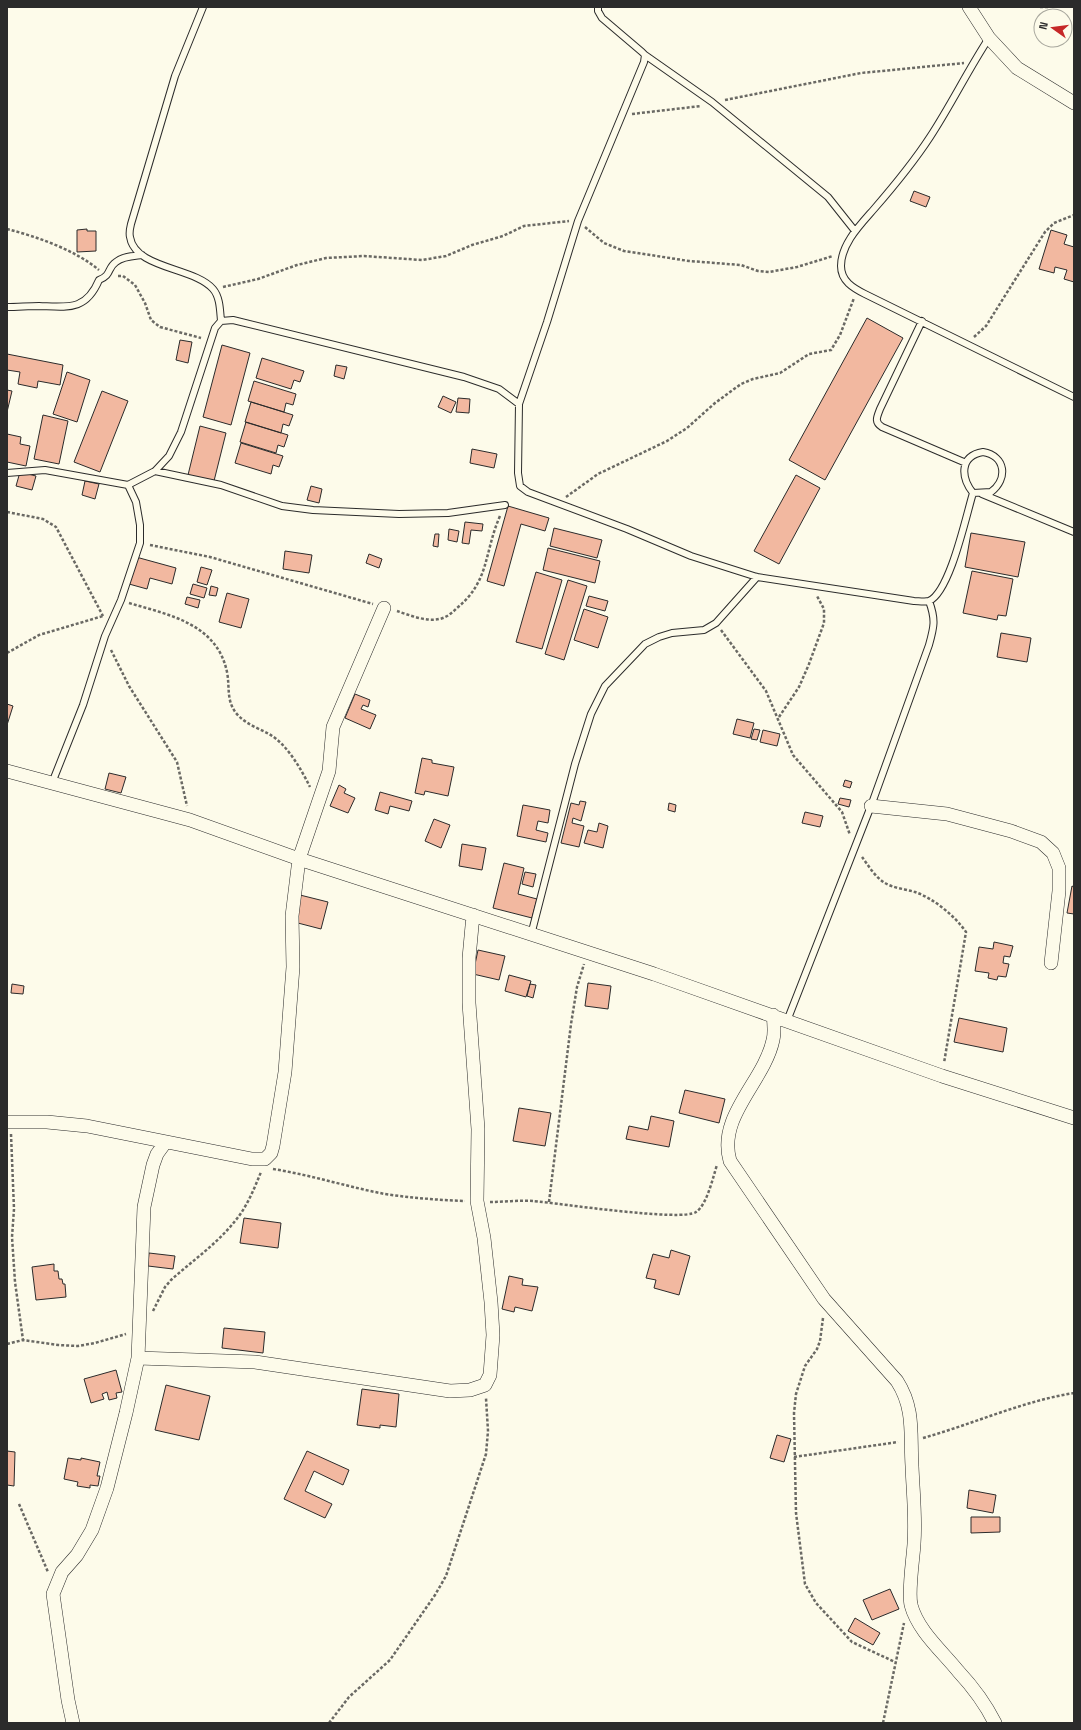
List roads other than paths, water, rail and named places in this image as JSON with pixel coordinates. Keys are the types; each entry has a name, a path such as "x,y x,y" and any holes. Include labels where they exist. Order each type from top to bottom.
{"street":[{"path":"968,7 989,38 1017,68 1074,103"},
{"path":"9,1122 47,1122 87,1126 165,1143 252,1159 264,1163 273,1146 285,1072 292,967 292,916 299,859 329,771 333,727 384,608"},
{"path":"7,771 190,820 299,859 531,935 588,952 773,1015 942,1076 1074,1118"},
{"path":"871,806 947,814 1011,830 1041,842 1053,853 1059,868 1059,891 1051,963"},
{"path":"138,1358 255,1362 450,1391 470,1390 485,1385 490,1375 493,1335 484,1238 477,1201 478,1129 469,1003 469,958 473,915"},
{"path":"773,1015 774,1032 771,1046 733,1120 727,1136 726,1148 730,1161 824,1299 897,1381 905,1393 911,1422 915,1532 911,1604 916,1617 930,1638 960,1672 995,1723"},
{"path":"73,1723 68,1700 53,1594 62,1572 85,1544 100,1508 113,1466 138,1358 144,1207 153,1165 157,1154 165,1143"}],"lane":[{"path":"203,7 176,76 131,224 130,236 133,246 142,255 199,279 213,289 219,301 221,321"},
{"path":"598,7 598,11 602,18 645,55 712,102 828,197 855,231"},
{"path":"989,38 973,62 931,136 898,182 855,231 843,254 841,266 843,277 857,290 1074,397"},
{"path":"645,55 644,62 578,221 547,322 519,404 518,473 520,486 528,492 627,529 691,556 757,577 914,601 929,601 938,594 949,575 973,493"},
{"path":"7,306 54,308 79,304 89,298 99,280 107,277 116,262 128,257 142,255"},
{"path":"7,473 45,470 128,485 155,471 169,456 181,432 210,340 215,328 221,321 233,320 464,377 499,389 519,404"},
{"path":"922,321 880,409 876,420 877,424 966,463"},
{"path":"982,494 991,492 1000,482 1002,473 999,460 996,456 983,452 976,453 966,463 964,469 965,478 973,493 982,494 1074,532"},
{"path":"155,471 221,485 282,506 313,510 399,514 441,513 505,505"},
{"path":"52,783 83,706 105,636 121,600 140,543 140,525 136,502 128,485"},
{"path":"531,935 574,764 591,714 605,686 645,644 659,637 672,633 704,630 716,623 757,577"},
{"path":"787,1021 854,846 871,806 934,625 933,614 929,601"}]}
